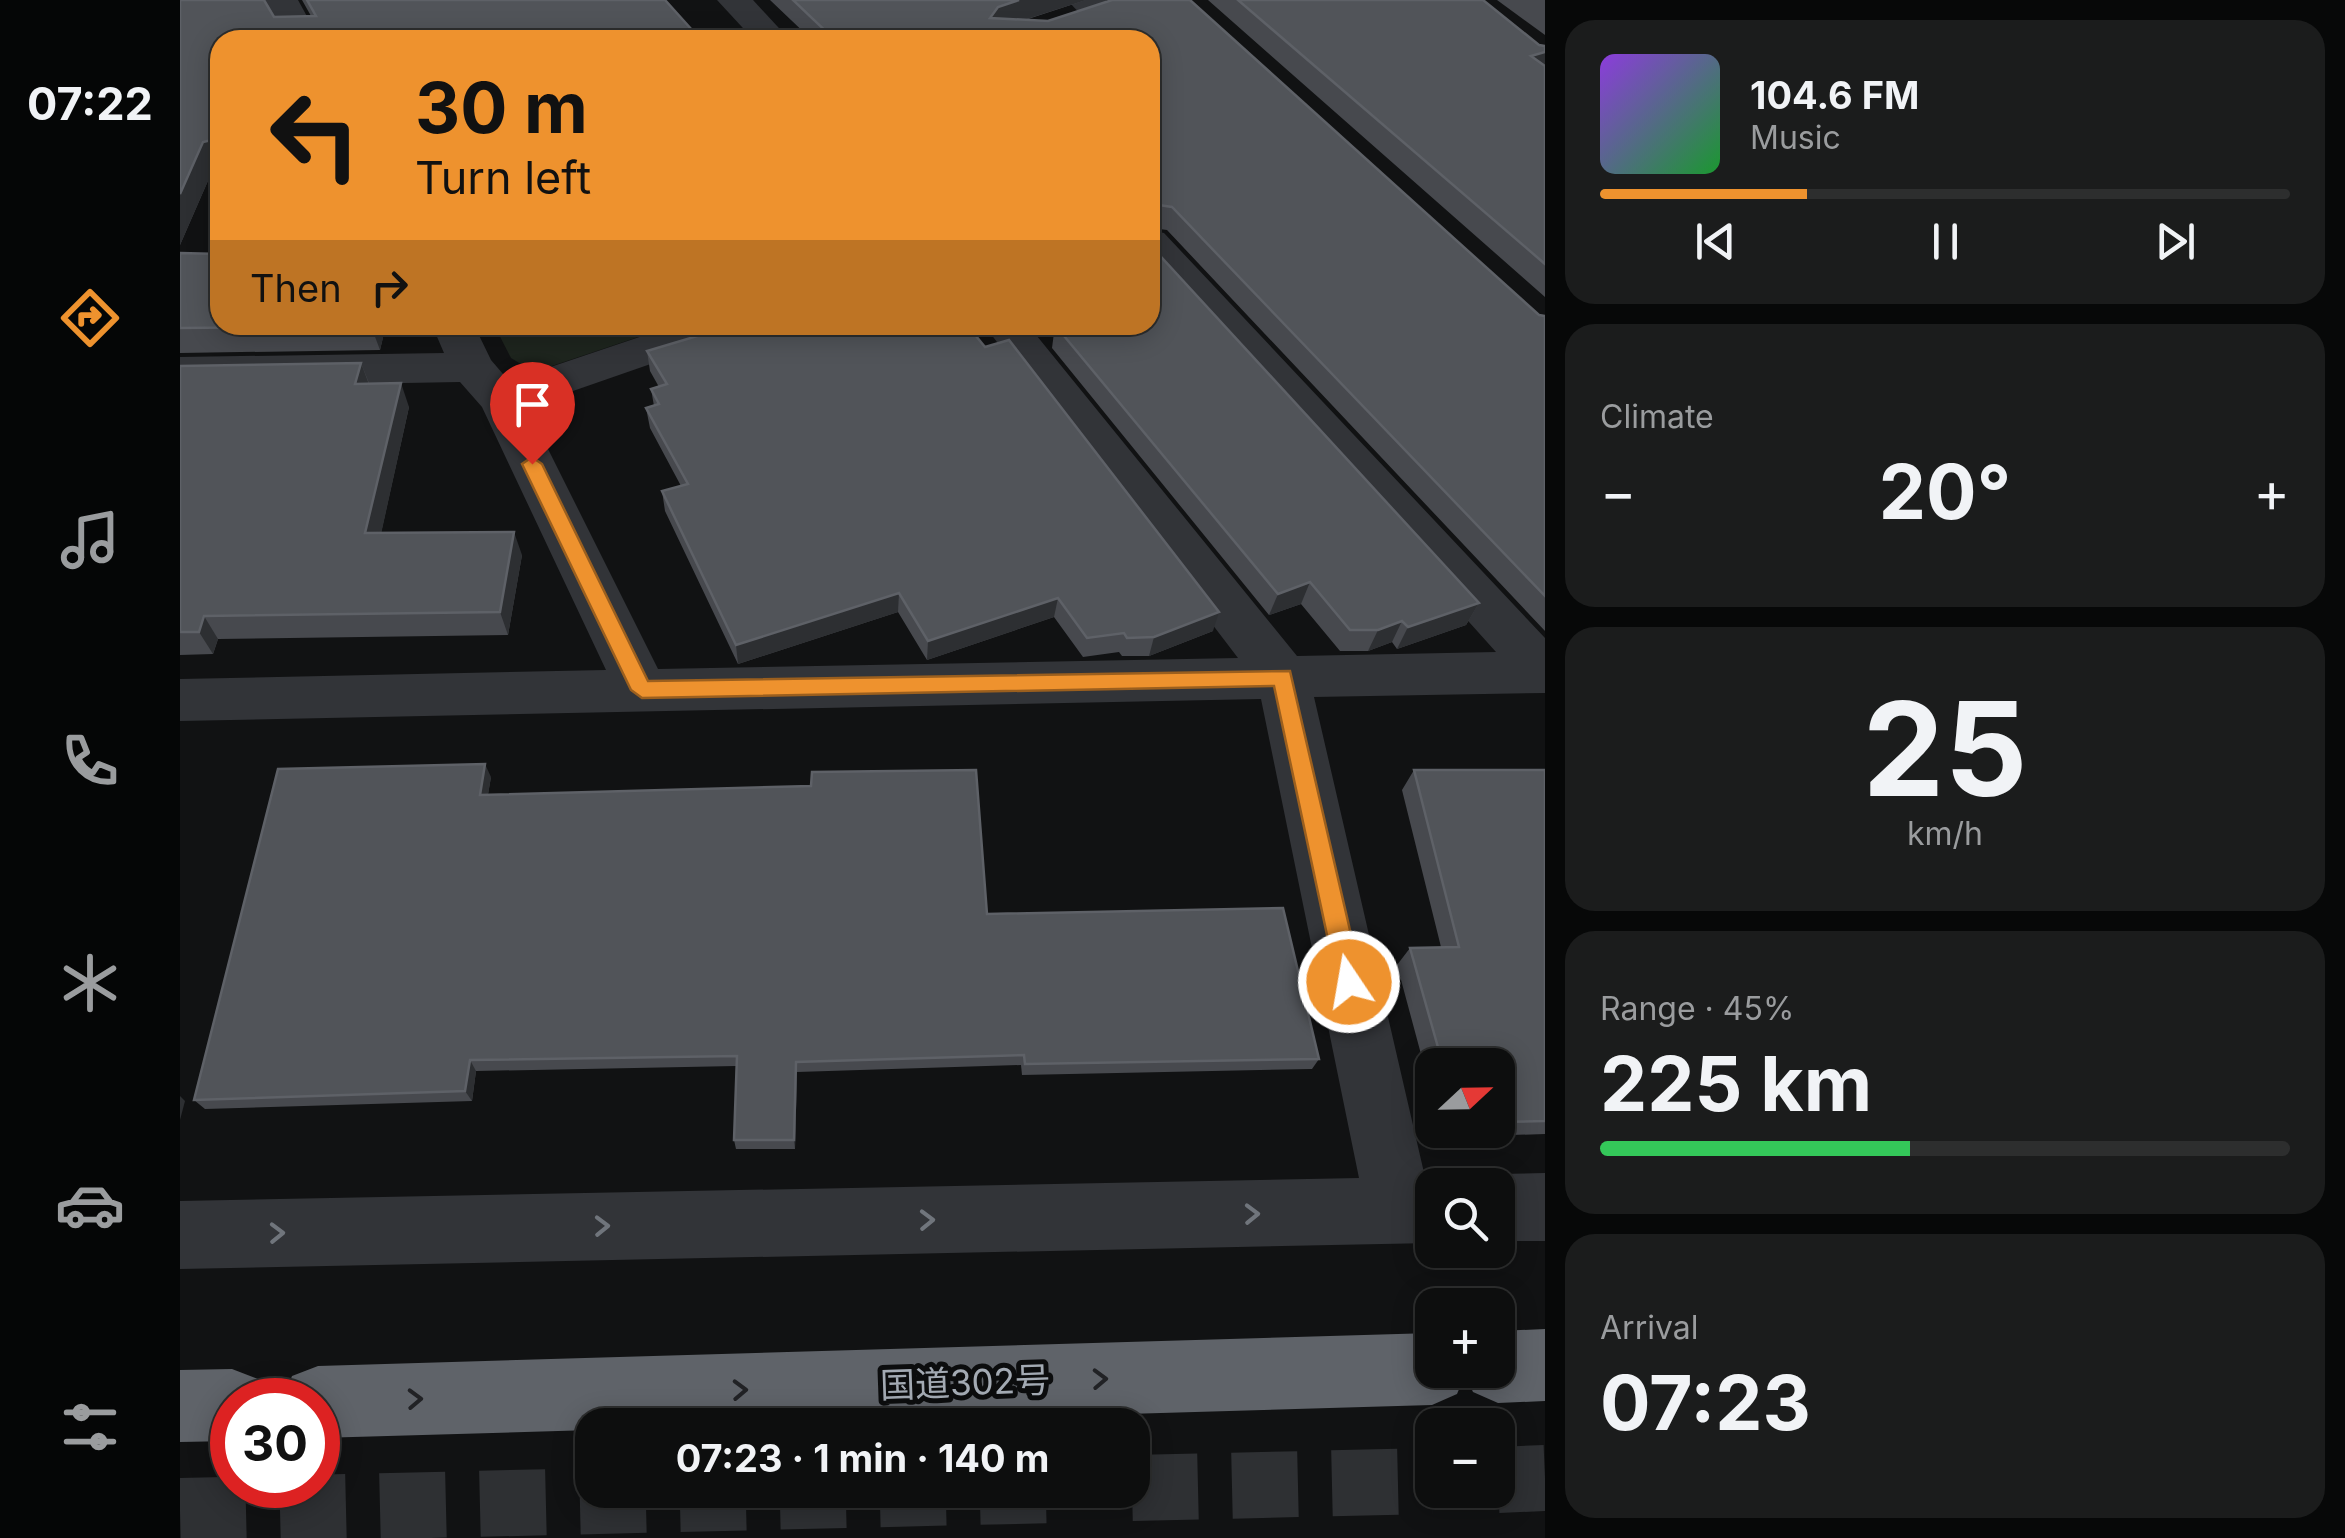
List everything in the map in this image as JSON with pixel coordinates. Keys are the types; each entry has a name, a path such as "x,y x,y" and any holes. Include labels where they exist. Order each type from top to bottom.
{"highway":[{"path":"1515,1366 1545,1365"},
{"name":"国道302号","path":"340,1401 1415,1369"},
{"path":"180,1406 210,1405"}],"street":[{"path":"281,0 298,30"},
{"path":"734,0 762,30"},
{"path":"1082,11 1132,0"},
{"path":"1160,253 1545,672"},
{"path":"180,372 475,364 656,335"},
{"path":"1013,335 1282,677 1415,1206"},
{"path":"475,364 642,690"},
{"path":"180,700 1545,672"},
{"path":"1515,1207 1545,1206"},
{"path":"180,1235 1415,1210"}],"shaded area":[{"path":"499,335 644,335 534,372 511,358"}],"building":[{"path":"180,0 264,0 274,17 316,16 307,0 665,0 692,30 210,30 210,140 203,142 180,194"},
{"path":"793,0 1019,0 998,7 990,18 1048,21 1112,0 1190,0 1539,315 1545,316 1545,596 1172,207 1160,205 1160,30 824,30"},
{"path":"1238,0 1483,0 1545,46 1545,52 1531,56 1545,66 1545,264"},
{"path":"180,253 210,254 210,328 180,328"},
{"path":"1160,256 1479,603 1408,627 1402,621 1378,630 1350,630 1310,582 1278,594 1063,335 1160,335"},
{"path":"701,335 975,335 985,347 1009,340 1219,612 1154,637 1127,638 1124,633 1087,638 1058,598 928,641 899,593 736,645 662,491 688,484 646,408 659,404 651,389 667,384 647,351"},
{"path":"361,363 355,384 401,383 365,533 514,532 500,612 204,616 199,632 180,632 180,366"},
{"path":"485,764 480,795 811,786 812,772 976,770 987,914 1283,908 1319,1059 1025,1064 1024,1055 796,1062 794,1140 734,1140 737,1056 470,1060 465,1091 194,1100 278,769"},
{"path":"1414,770 1545,770 1545,1121 1515,1122 1515,1048 1438,1048 1410,948 1459,947"}],"tunnel":[{"path":"1515,1479 1545,1478"},
{"path":"1150,1488 1415,1481"},
{"path":"180,1511 575,1502"}],"route":[{"path":"532,464 642,690 1282,677 1349,982"}]}
